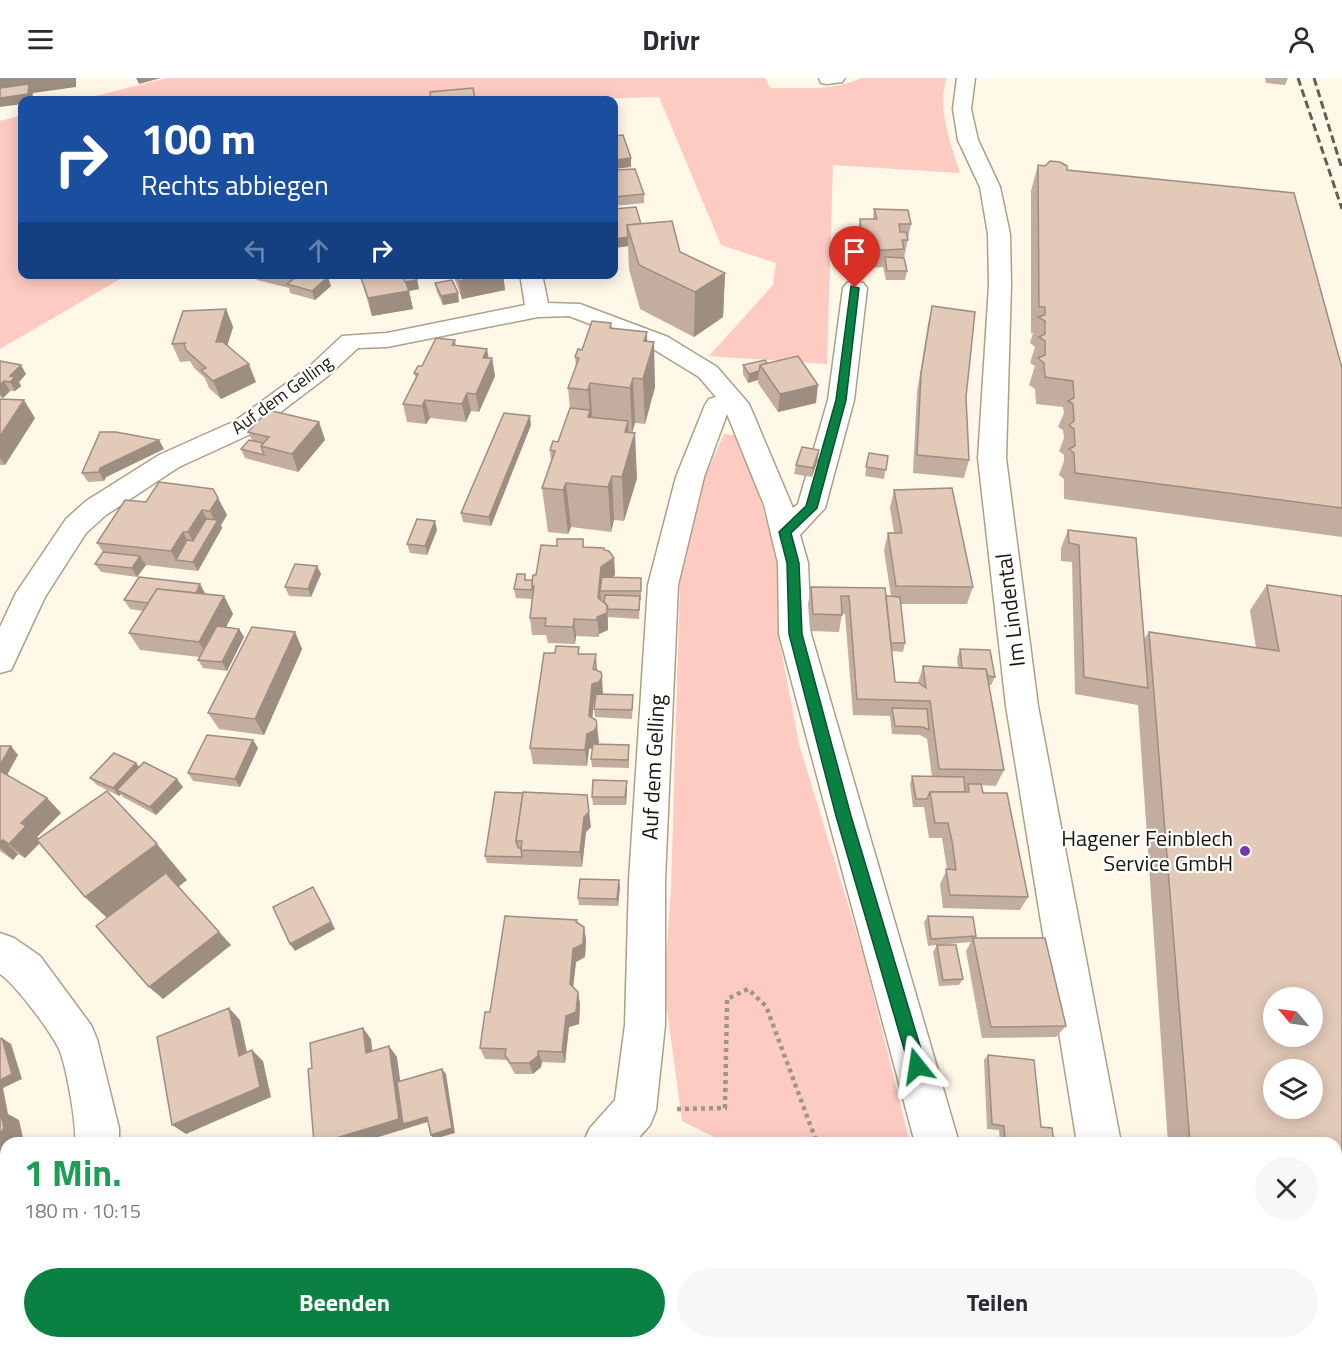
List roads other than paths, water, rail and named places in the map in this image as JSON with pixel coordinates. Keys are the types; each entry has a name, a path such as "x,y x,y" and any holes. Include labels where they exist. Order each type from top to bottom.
{"street":[{"name":"Im Lindental","path":"966,78 962,109 968,140 990,187 999,234 1000,285 992,458 1022,706 1098,1137"},
{"path":"785,532 811,508 841,400 855,288"},
{"name":"Auf dem Gelling","path":"0,661 32,593 76,526 96,508 169,461 244,427 319,371 351,341 387,340 539,289 572,309 659,342 708,372 736,404 778,505 793,563 795,634 935,1137"},
{"name":"Auf dem Gelling","path":"610,1137 635,1110 645,1025 647,880 663,585 690,477 715,412 718,405 736,404"},
{"path":"0,951 26,969 77,1038 98,1128 97,1137"}],"railway":[{"path":"1298,78 1342,209"},
{"path":"1314,78 1342,169"}],"place":[{"name":"Hagener Feinblech Service GmbH","path":"1245,851"}]}
